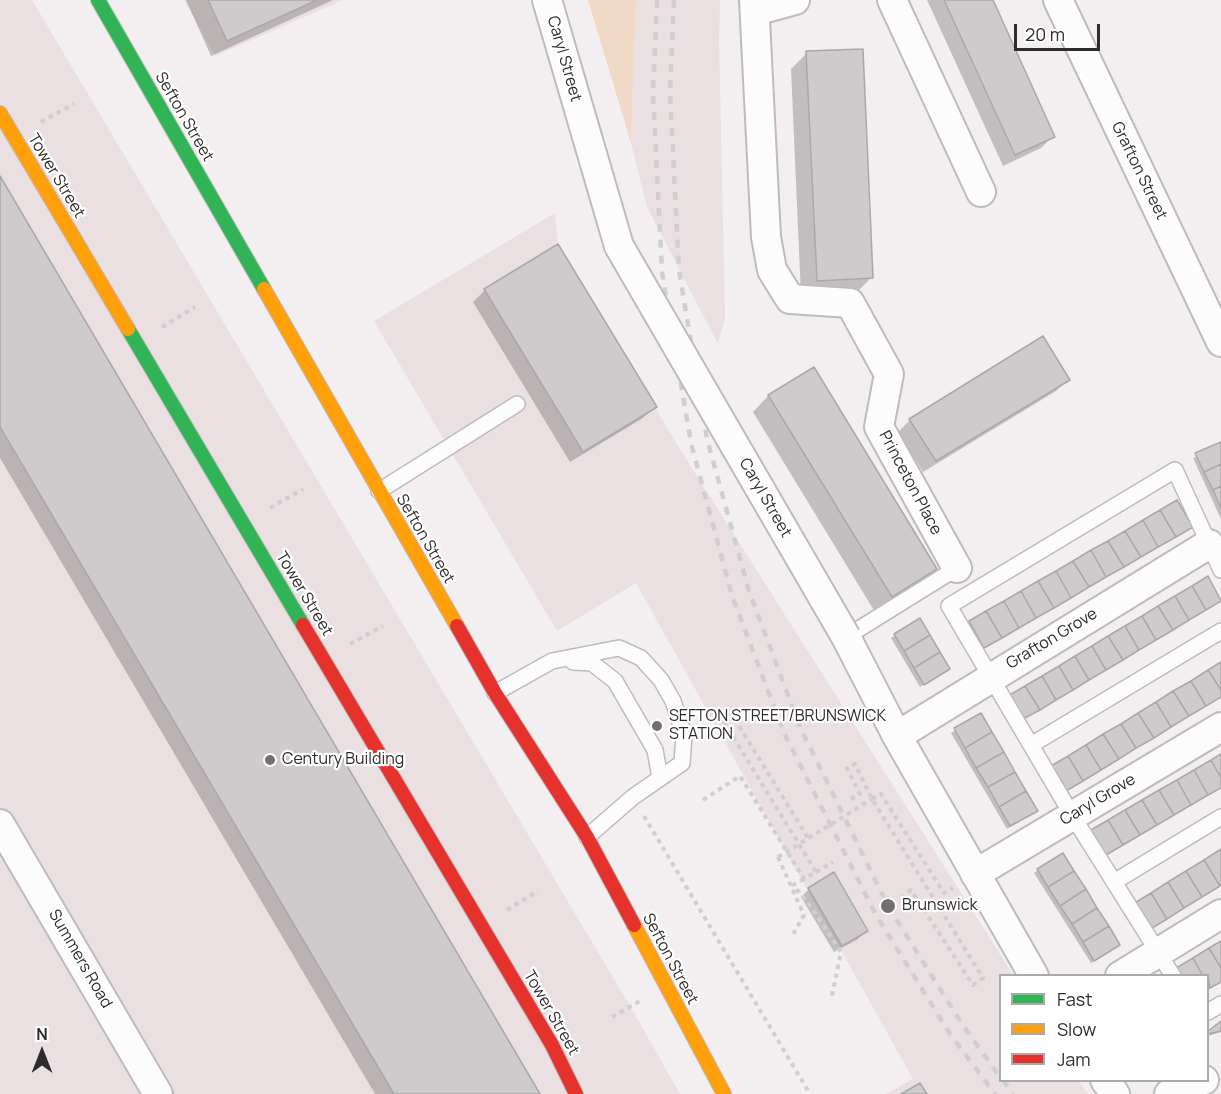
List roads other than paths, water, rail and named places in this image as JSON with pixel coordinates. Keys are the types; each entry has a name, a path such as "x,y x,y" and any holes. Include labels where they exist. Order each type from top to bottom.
{"street":[{"name":"Sefton Street","path":"98,0 495,693 587,837 724,1094"},
{"name":"Caryl Street","path":"547,0 619,246 846,637 897,736 1033,974"},
{"name":"Princeton Place","path":"795,0 755,5 766,237 772,270 790,299 850,303 889,374 879,427 957,568"},
{"path":"892,0 981,192"},
{"name":"Grafton Street","path":"1058,0 1221,342"},
{"name":"Tower Street","path":"0,113 536,1018 576,1094"},
{"name":"Grafton Grove","path":"897,736 1209,544"},
{"name":"Caryl Grove","path":"975,874 1221,727"},
{"name":"Summers Road","path":"0,824 158,1094"},
{"path":"1124,974 1166,964 1221,914"},
{"path":"1169,1094 1201,1082"}],"lane":[{"path":"379,491 517,404"},
{"path":"1166,964 1072,815 949,606 1175,470 1221,570"},
{"name":"Princeton Place","path":"846,637 957,568"},
{"path":"1031,745 1221,631"},
{"path":"495,693 552,661 619,648 641,658 661,680 673,701 684,735 681,763 633,797 587,837"},
{"path":"552,661 592,663 615,681 655,750 660,778"},
{"path":"1114,882 1221,817"}],"railway":[{"path":"657,0 653,92 662,272 691,443 732,596 784,733 876,915 950,1034 995,1094"},
{"path":"674,0 670,92 679,270 707,439 749,591 800,727 888,906 964,1027 999,1076"},
{"path":"1004,1082 1013,1094"}],"place":[{"name":"SEFTON STREET/BRUNSWICK STATION","path":"657,726"},
{"name":"Century Building","path":"270,760"},
{"name":"Brunswick","path":"888,906"}]}
